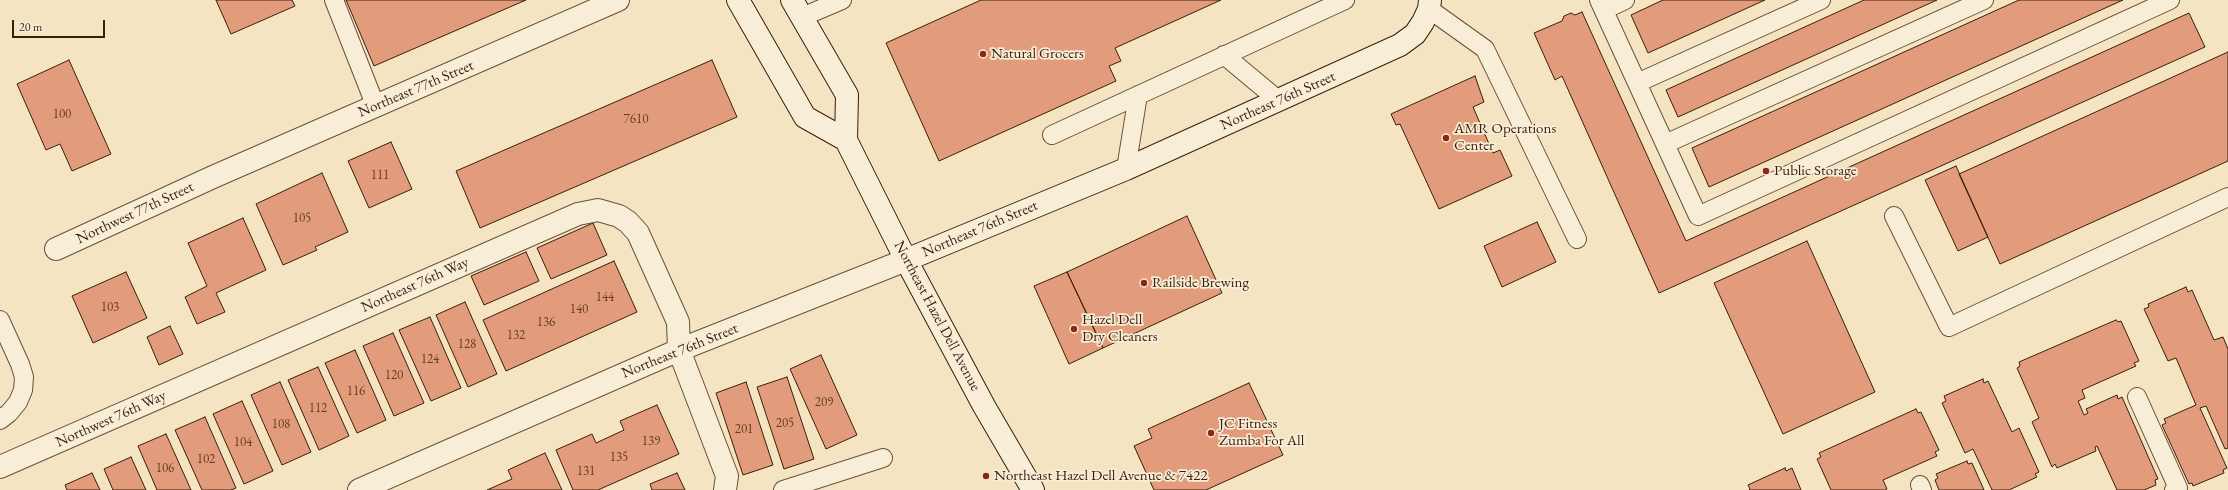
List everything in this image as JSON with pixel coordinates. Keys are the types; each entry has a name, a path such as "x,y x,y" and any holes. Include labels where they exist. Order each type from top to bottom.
{"street":[{"name":"Northeast 77th Street","path":"213,177 618,0"},
{"path":"738,0 805,117 846,140"},
{"name":"Northeast 76th Street","path":"360,490 679,350 906,260 1126,169 1400,46 1415,34 1429,5"},
{"name":"Northeast Hazel Dell Avenue","path":"797,8 847,95 846,140 906,260 984,406 1033,490"},
{"name":"Northwest 77th Street","path":"56,249 213,177"},
{"name":"Northeast 76th Way","path":"222,370 578,214 598,210 612,213 628,222 638,233 678,322 679,350"},
{"path":"679,350 727,476 725,490"},
{"name":"Northwest 76th Way","path":"0,467 222,370"}],"lane":[{"path":"334,0 376,107"},
{"path":"797,8 842,0"},
{"path":"1052,135 1345,0"},
{"path":"1625,0 1601,5 1698,216 2170,0"},
{"path":"1637,83 1821,0"},
{"path":"1665,144 1984,0"},
{"path":"1429,5 1485,49 1577,239"},
{"path":"1224,55 1278,100"},
{"path":"1126,169 1138,95"},
{"path":"1894,216 1949,327 2228,197"},
{"path":"0,320 20,364 24,377 18,402 10,413 0,420"},
{"path":"2137,397 2178,488 2174,490"},
{"path":"783,490 883,458"}],"building":[{"path":"216,0 292,0 295,6 231,34"},
{"path":"346,0 526,0 374,66"},
{"path":"981,0 1221,0 1115,48 1121,61 1109,66 1116,81 939,161 886,43"},
{"path":"1663,0 1765,0 1648,53 1631,15"},
{"path":"1864,0 1937,0 1678,117 1666,90"},
{"path":"2019,0 2123,0 1709,187 1692,148"},
{"path":"1582,12 1686,241 2189,13 2205,47 1659,293 1562,76 1555,80 1534,33 1562,21 1564,16 1571,13 1575,15"},
{"path":"2228,52 2228,161 2000,264 1959,174"},
{"path":"69,60 111,154 72,171 60,144 46,150 17,84"},
{"path":"712,60 737,117 480,228 456,171"},
{"name":"AMR Operations Center","path":"1475,76 1484,102 1473,107 1493,153 1500,150 1512,176 1439,209 1400,124 1396,125 1391,114"},
{"path":"391,142 412,189 369,208 348,161"},
{"path":"1956,166 1988,237 1958,251 1925,180"},
{"path":"322,173 348,232 315,247 317,250 283,265 256,204"},
{"name":"Railside Brewing","path":"1187,216 1222,293 1103,348 1067,272"},
{"path":"243,218 266,270 216,293 225,312 197,324 185,297 207,286 188,243"},
{"path":"1537,222 1556,262 1502,287 1484,246"},
{"path":"593,223 607,255 551,279 537,248"},
{"path":"1807,241 1875,392 1783,434 1714,283"},
{"path":"526,252 539,281 484,305 471,276"},
{"path":"614,261 637,312 506,371 483,320"},
{"path":"126,272 147,318 93,343 72,296"},
{"name":"Hazel Dell Dry Cleaners","path":"1067,272 1103,348 1069,364 1034,286"},
{"path":"2186,287 2188,292 2192,290 2214,340 2223,337 2228,349 2228,448 2225,449 2206,406 2200,408 2227,468 2223,470 2224,473 2193,486 2192,483 2189,484 2162,425 2166,423 2164,419 2196,405 2176,358 2168,361 2144,309 2149,307 2148,304"},
{"path":"465,302 497,374 468,387 436,315"},
{"path":"430,317 461,388 431,401 399,330"},
{"path":"2116,320 2118,322 2121,321 2139,361 2134,363 2136,366 2082,390 2085,398 2078,401 2084,415 2088,413 2086,409 2117,395 2118,399 2122,397 2158,479 2155,480 2156,485 2144,490 2117,490 2097,446 2095,447 2096,451 2057,468 2055,464 2052,467 2032,422 2039,418 2017,368 2020,366 2019,362"},
{"path":"170,326 183,354 159,365 147,337"},
{"path":"393,333 424,403 394,416 363,346"},
{"path":"355,350 386,420 357,433 325,363"},
{"path":"821,355 857,435 826,449 790,369"},
{"path":"318,367 349,436 319,450 288,380"},
{"path":"787,377 814,459 784,469 757,387"},
{"path":"1983,379 1984,383 1988,381 2012,432 2019,428 2039,472 2035,474 2037,477 2009,490 1992,490 1973,449 1965,453 1942,403 1946,401 1944,396"},
{"path":"280,382 311,452 282,465 251,395"},
{"path":"746,382 773,465 743,475 716,393"},
{"name":"JC Fitness Zumba For All","path":"1249,383 1283,455 1206,490 1154,490 1134,446 1152,438 1148,429"},
{"path":"242,401 273,471 244,484 213,414"},
{"path":"657,405 679,454 598,490 573,490 556,450 592,434 596,443 624,430 620,421"},
{"path":"1916,409 1918,413 1921,412 1939,450 1935,452 1937,456 1883,480 1887,489 1885,490 1831,490 1817,459 1821,457 1819,453"},
{"path":"205,417 236,488 231,490 202,490 175,430"},
{"path":"166,434 191,490 157,490 138,446"},
{"path":"545,453 562,490 487,490 512,479 508,470"},
{"path":"131,457 146,490 113,490 104,469"},
{"path":"1967,461 1968,464 1972,463 1984,490 1939,490 1935,480 1938,478 1936,474"},
{"path":"1785,468 1786,471 1792,468 1801,490 1749,490 1748,485"},
{"path":"92,473 100,490 67,490 65,485"},
{"path":"677,473 685,490 652,490 650,484"}],"place":[{"name":"Natural Grocers","path":"983,54"},
{"name":"AMR Operations Center","path":"1446,138"},
{"name":"Public Storage","path":"1766,171"},
{"name":"Railside Brewing","path":"1144,283"},
{"name":"Hazel Dell Dry Cleaners","path":"1074,329"},
{"name":"JC Fitness Zumba For All","path":"1211,433"},
{"name":"Northeast Hazel Dell Avenue & 7422","path":"986,476"}]}
